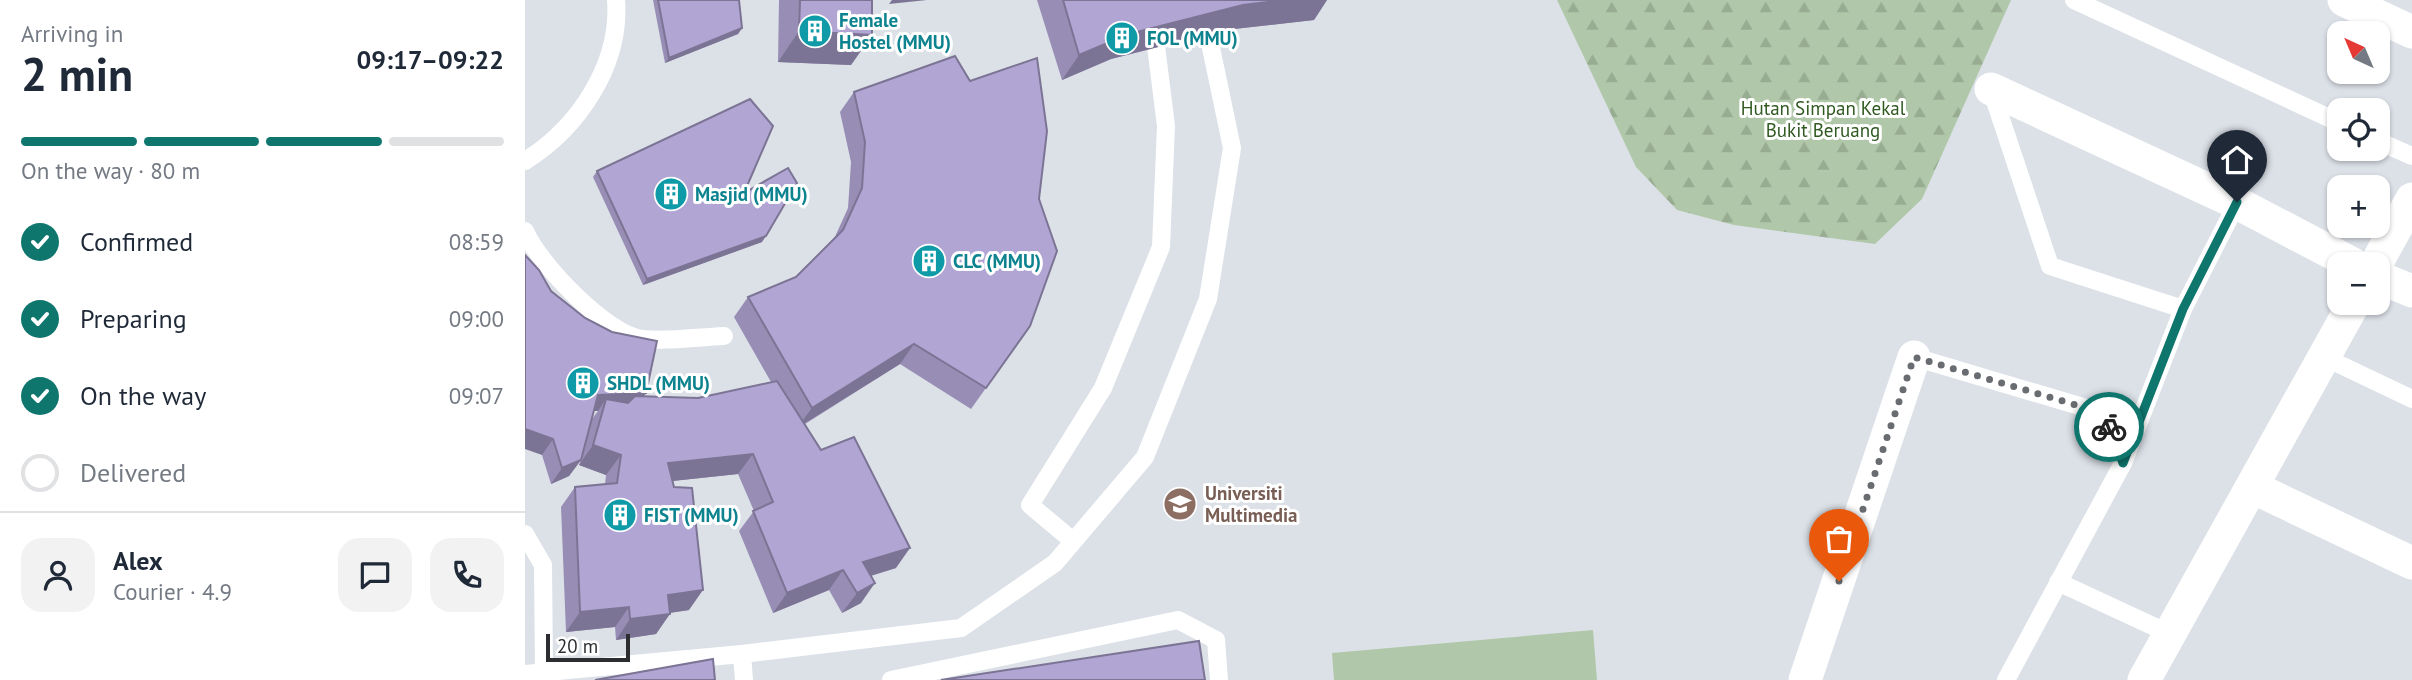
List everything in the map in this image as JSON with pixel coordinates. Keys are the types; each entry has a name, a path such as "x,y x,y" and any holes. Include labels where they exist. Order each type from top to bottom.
{"street":[{"path":"2344,0 2412,32"},
{"path":"1991,89 2237,202 2331,252"},
{"path":"2383,252 2412,199"},
{"path":"2390,282 2412,291"},
{"path":"2144,680 2347,315"},
{"path":"1805,680 1914,357"},
{"path":"2252,487 2412,563"}],"lane":[{"path":"525,161 567,128 591,95 608,58 618,22 616,0"},
{"path":"1073,541 1030,505 1103,388 1160,247 1166,126 1156,46 1143,0"},
{"path":"525,674 742,654 961,628 1055,563 1145,457 1208,299 1232,148 1201,0"},
{"path":"2074,0 2327,117"},
{"path":"1991,89 2050,266 2183,309"},
{"path":"2390,146 2412,156"},
{"path":"2006,680 2123,463 2183,309 2237,202"},
{"path":"525,232 567,288 602,321 640,339 724,336"},
{"path":"1914,357 2103,413 2123,463"},
{"path":"2324,358 2412,399"},
{"path":"525,534 543,565 544,672"},
{"path":"2058,582 2170,634"},
{"path":"891,680 1178,620 1216,640 1219,680"},
{"path":"742,654 744,680"}],"green space":[{"name":"Hutan Simpan Kekal Bukit Beruang","path":"1557,0 2011,0 1922,199 1875,244 1734,225 1677,210 1636,167"},
{"path":"1593,630 1597,680 1334,680 1332,653"}],"building":[{"path":"658,0 739,0 742,28 669,58"},
{"path":"800,0 872,0 872,35 799,31"},
{"path":"1063,0 1284,0 1243,5 1129,34 1079,55"},
{"name":"CLC (MMU)","path":"955,56 970,81 1037,58 1047,131 1039,199 1057,251 1030,326 986,388 914,344 812,408 748,297 796,277 843,230 862,188 865,142 854,92"},
{"name":"Masjid (MMU)","path":"750,99 773,126 744,193 788,168 797,183 766,236 647,279 597,171"},
{"name":"SHDL (MMU)","path":"525,255 539,270 551,291 585,318 612,332 657,341 646,393 598,395 581,460 562,468 553,439 525,429"},
{"name":"FIST (MMU)","path":"777,381 821,450 854,437 910,548 863,562 875,583 857,593 843,570 787,593 753,511 773,502 753,454 668,463 674,487 692,488 703,590 668,595 670,614 630,619 629,607 580,612 575,487 617,483 621,455 593,445 606,399 628,403 635,396 698,398"},
{"path":"1199,641 1205,680 941,680"},
{"path":"713,659 715,680 595,680"}],"way so far":[{"path":"1839,581 1914,357 2103,413 2109,427"}],"place":[{"name":"Female Hostel (MMU)","path":"815,31"},
{"name":"FOL (MMU)","path":"1122,38"},
{"name":"Masjid (MMU)","path":"671,194"},
{"name":"CLC (MMU)","path":"929,261"},
{"name":"SHDL (MMU)","path":"583,383"},
{"name":"Universiti Multimedia","path":"1180,504"},
{"name":"FIST (MMU)","path":"620,515"}],"route":[{"path":"2109,427 2123,463 2183,309 2237,202"}]}
